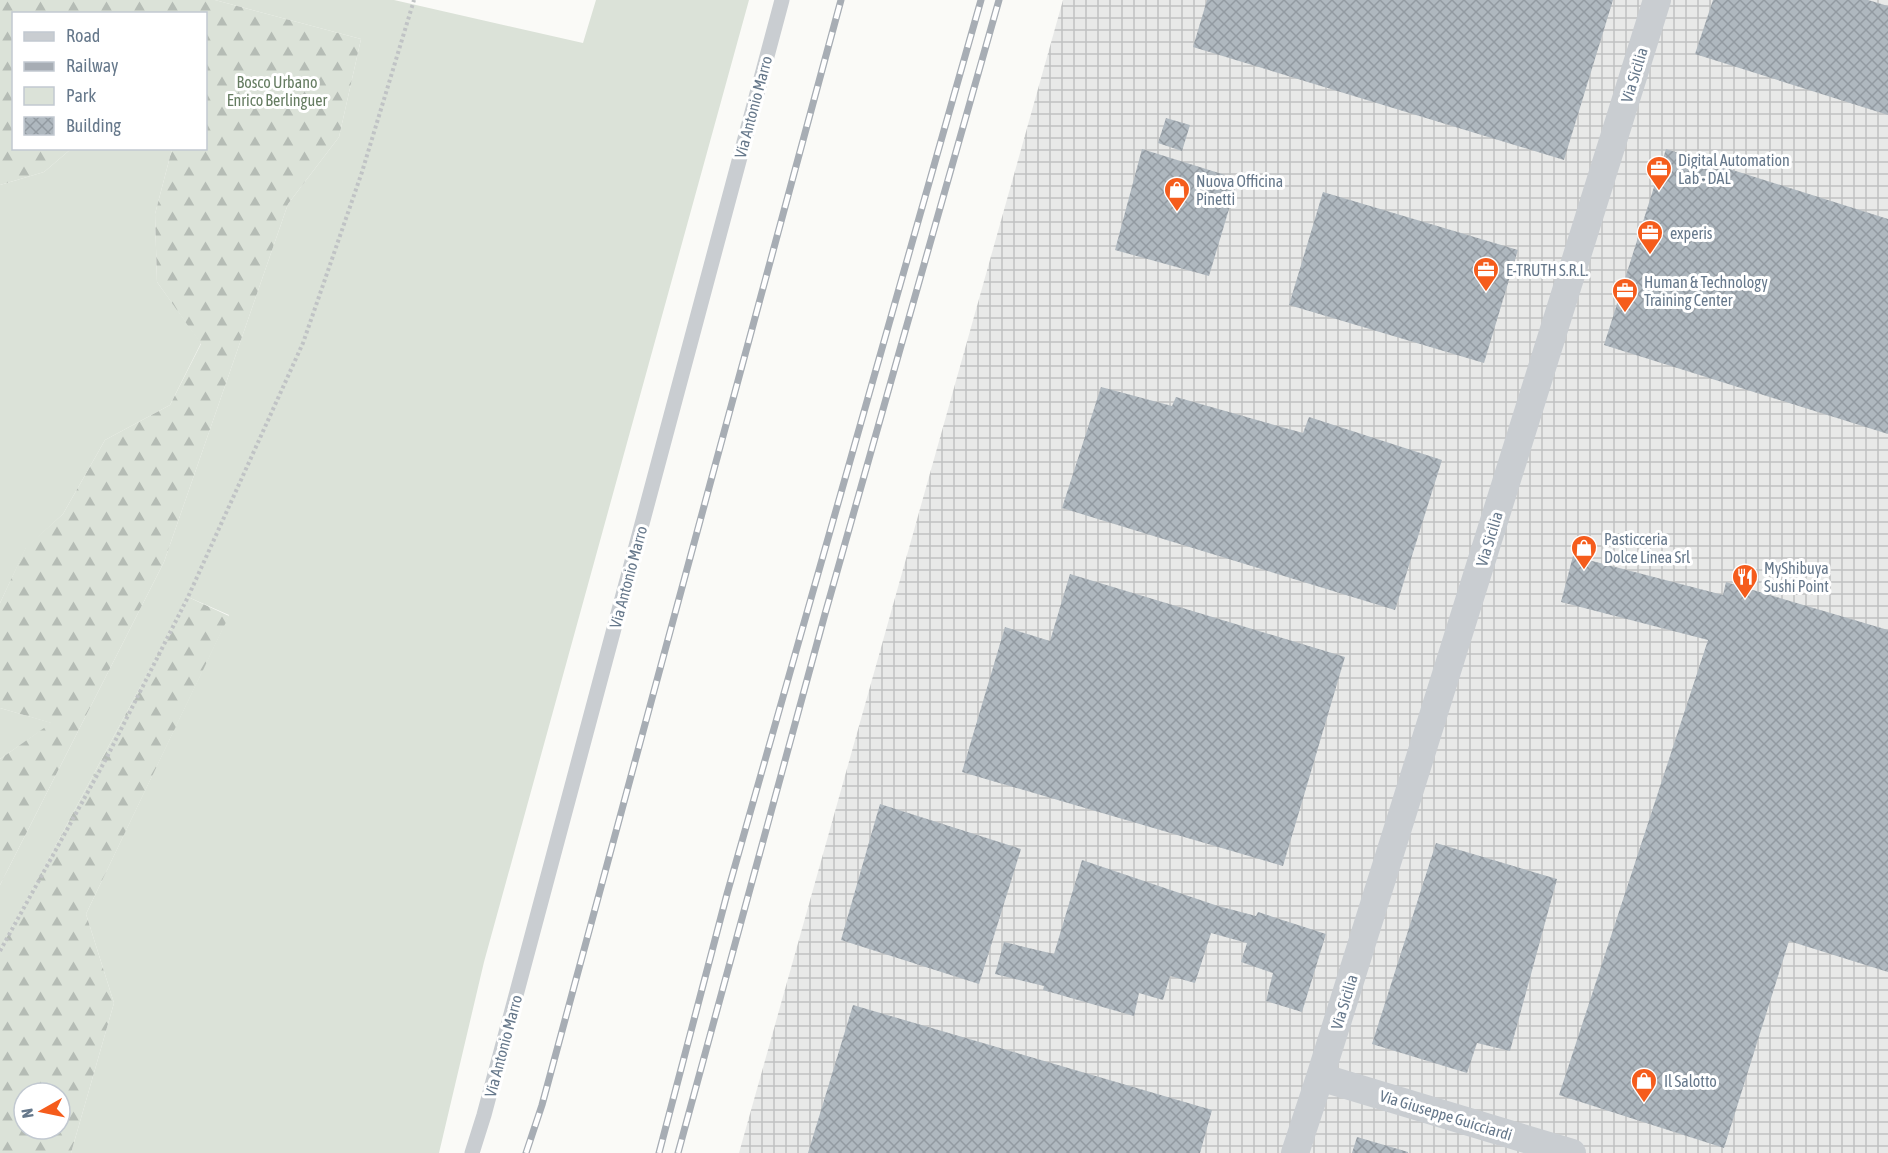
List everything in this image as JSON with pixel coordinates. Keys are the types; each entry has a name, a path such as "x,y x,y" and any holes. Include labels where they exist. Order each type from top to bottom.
{"street":[{"name":"Via Sicilia","path":"1295,1153 1658,0"},
{"name":"Via Giuseppe Guicciardi","path":"1320,1077 1572,1153"}],"lane":[{"name":"Via Antonio Marro","path":"472,1153 782,0"}],"path":[{"path":"0,951 106,759 188,597 303,343 362,172 414,0"}],"shaded area":[{"path":"1063,0 1888,0 1888,1153 739,1153"}],"green space":[{"name":"Bosco Urbano Enrico Berlinguer","path":"0,0 215,0 361,39 339,137 288,204 164,562 0,885 0,759 51,723 0,708 0,603 26,547 63,514 105,440 170,405 201,344 157,282 155,214 172,150 207,150 207,12 12,12 12,150 70,150 44,172 0,185"},
{"path":"215,0 394,0 583,43 596,0 749,0 484,962 439,1153 71,1153 114,1003 86,914 229,615 188,597 0,950 0,885 164,562 288,204 339,137 361,39"},
{"path":"70,150 172,150 155,214 157,282 201,343 170,405 105,440 63,514 26,548 0,603 0,185 44,172"},
{"path":"188,597 229,616 86,914 114,1003 71,1153 0,1153 0,950"},
{"path":"0,708 52,723 0,759"}],"building":[{"path":"1207,0 1613,0 1564,160 1193,47"},
{"path":"1713,0 1868,0 1888,6 1888,115 1695,54"},
{"path":"1166,118 1190,125 1182,151 1158,143"},
{"name":"Nuova Officina Pinetti","path":"1142,149 1238,179 1209,276 1115,250"},
{"path":"1666,149 1888,219 1888,434 1604,345"},
{"path":"1323,192 1518,250 1484,363 1289,305"},
{"path":"1101,387 1172,406 1176,397 1303,433 1309,417 1442,460 1395,610 1062,508"},
{"path":"1573,556 1723,595 1726,582 1888,630 1888,972 1789,941 1724,1148 1559,1095 1708,640 1561,602"},
{"path":"1070,574 1345,657 1283,866 962,772 1005,627 1050,641"},
{"path":"880,804 1021,849 979,984 841,940"},
{"path":"1436,843 1557,879 1510,1051 1477,1043 1467,1073 1372,1044"},
{"path":"1082,860 1218,906 1256,916 1258,912 1326,934 1302,1012 1266,1001 1273,973 1241,962 1247,943 1211,933 1195,983 1170,976 1163,1000 1139,993 1134,1016 1043,990 1044,986 995,974 1004,942 1054,954"},
{"path":"853,1005 1212,1110 1200,1153 808,1153"},
{"path":"1357,1137 1408,1152 1408,1153 1352,1153"}],"railway":[{"path":"526,1153 542,1105 841,0"},
{"path":"659,1153 727,894 981,0"},
{"path":"678,1153 825,614 999,0"}],"place":[{"name":"Digital Automation Lab - DAL","path":"1659,192"},
{"name":"Nuova Officina Pinetti","path":"1177,213"},
{"name":"experis","path":"1650,256"},
{"name":"E-TRUTH S.R.L.","path":"1486,293"},
{"name":"Human & Technology Training Center","path":"1625,314"},
{"name":"Pasticceria Dolce Linea Srl","path":"1584,571"},
{"name":"MyShibuya Sushi Point","path":"1745,600"},
{"name":"Il Salotto","path":"1644,1104"}]}
